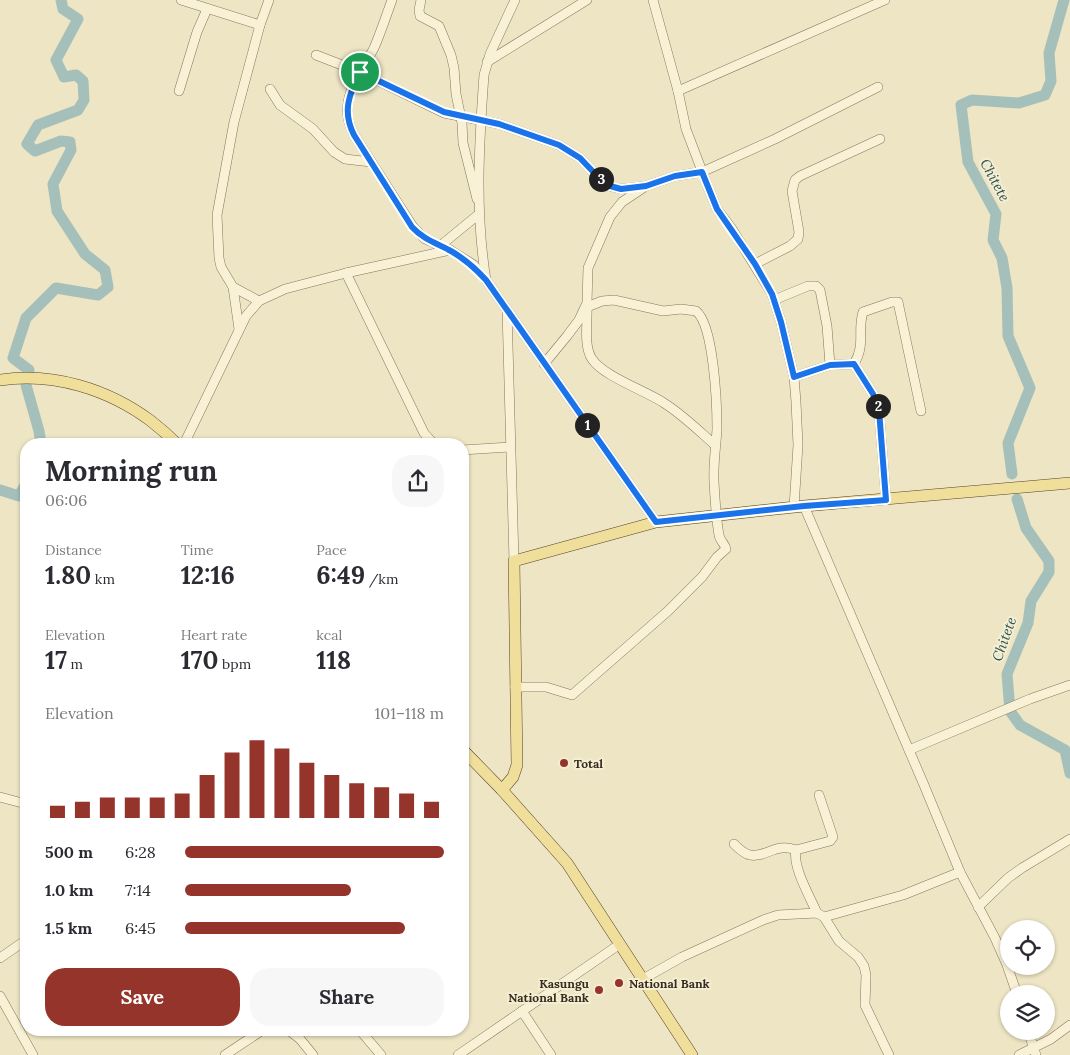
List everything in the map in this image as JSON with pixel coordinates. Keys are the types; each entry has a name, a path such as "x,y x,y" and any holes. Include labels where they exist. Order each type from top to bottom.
{"main road":[{"path":"0,380 45,378 84,386 121,402 151,421 170,438"},
{"path":"502,790 513,777 517,764 514,561 656,522 799,507 1070,484"},
{"path":"469,756 567,863 692,1055"}],"street":[{"path":"180,0 260,25"},
{"path":"239,330 233,288 221,267 219,258 217,215 234,122 260,25 269,0"},
{"path":"392,0 378,38 349,97 347,114 351,130 412,227 424,239 450,250 474,266 486,280 656,522"},
{"path":"422,0 418,10 420,16 439,26 452,55 467,163 479,211"},
{"path":"486,280 479,211 484,75 515,0"},
{"path":"488,62 587,0"},
{"path":"653,0 678,91 686,129 702,172 717,209 755,264 774,300 794,377 798,426 799,507 909,750 960,872 999,947 1014,985"},
{"path":"678,91 885,0"},
{"path":"179,91 197,32 202,6"},
{"path":"316,55 360,72 433,108 460,117 482,120 537,136 559,145 580,158 601,180 610,186 621,189 646,186 675,176 702,172 776,139 878,87"},
{"path":"270,89 280,105 313,129 334,152 345,159 371,162"},
{"path":"755,264 790,246 798,239 799,232 792,192 794,180 880,140"},
{"path":"646,186 622,202 610,217 588,268 587,345 592,359 604,371 665,403 691,423 714,445"},
{"path":"440,246 479,211"},
{"path":"187,438 246,316 259,301 285,289 346,273 450,250"},
{"path":"346,273 424,433 429,438"},
{"path":"774,300 808,286 816,286 820,290 827,326 830,365"},
{"path":"233,288 259,301"},
{"path":"515,688 546,687 572,695 668,610 702,577 717,557 726,549 720,536 714,476 714,445 717,430 715,384 711,349 701,314 696,311 680,309 663,311 614,300 587,305 579,320 544,364"},
{"path":"854,364 860,354 862,345 863,312 892,302 898,302 921,411"},
{"path":"507,310 514,561"},
{"path":"794,377 830,365 854,364"},
{"path":"854,364 873,394 879,410 886,500"},
{"path":"469,450 510,447"},
{"path":"909,750 1021,702 1070,685"},
{"path":"734,844 748,856 782,847 796,850 830,841 833,837 818,795"},
{"path":"0,797 20,802"},
{"path":"978,907 1008,878 1070,839"},
{"path":"796,850 795,856 803,881 821,915 839,941 858,957 864,966 866,975 865,1005 889,1055"},
{"path":"643,979 682,957 763,920 778,915 821,915 867,906 903,895 960,872"},
{"path":"0,958 20,944"},
{"path":"458,1055 620,944"},
{"path":"0,996 20,1032"},
{"path":"522,1011 551,1055"},
{"path":"1019,1055 1035,1052 1070,1025"},
{"path":"22,1036 33,1055"},
{"path":"225,1055 254,1036"},
{"path":"296,1036 313,1055"},
{"path":"365,1036 381,1055"},
{"path":"1031,1040 1035,1052"}],"waterway":[{"path":"29,370 13,358 26,318 56,288 98,295 108,287 105,270 85,254 57,211 53,184 71,150 70,142 61,141 35,151 27,144 38,125 78,110 84,100 83,81 76,75 64,77 56,60 78,19 63,9 61,0"},
{"name":"Chitete","path":"1012,474 1008,443 1030,388 1008,336 1007,288 1002,258 993,240 996,214 968,162 961,105 972,100 1019,103 1045,95 1051,81 1049,53 1064,0"},
{"path":"26,385 40,438"},
{"path":"0,490 19,496 20,494"},
{"name":"Chitete","path":"1017,499 1026,528 1049,561 1049,572 1031,601 1028,623 1007,674 1010,711 1020,725 1065,750 1070,773"}],"place":[{"name":"Total","path":"564,763"},
{"name":"National Bank","path":"619,983"},
{"name":"Kasungu National Bank","path":"599,990"}],"route":[{"path":"360,72 433,108 460,117 499,124 559,145 580,158 601,180 610,186 621,189 646,186 675,176 702,172 717,209 755,264 772,294 781,322 794,377 830,365 854,364 873,394 879,410 886,500 804,506 656,522 486,280 474,266 450,250 424,239 412,227 349,124 347,114 349,97 360,72"}]}
